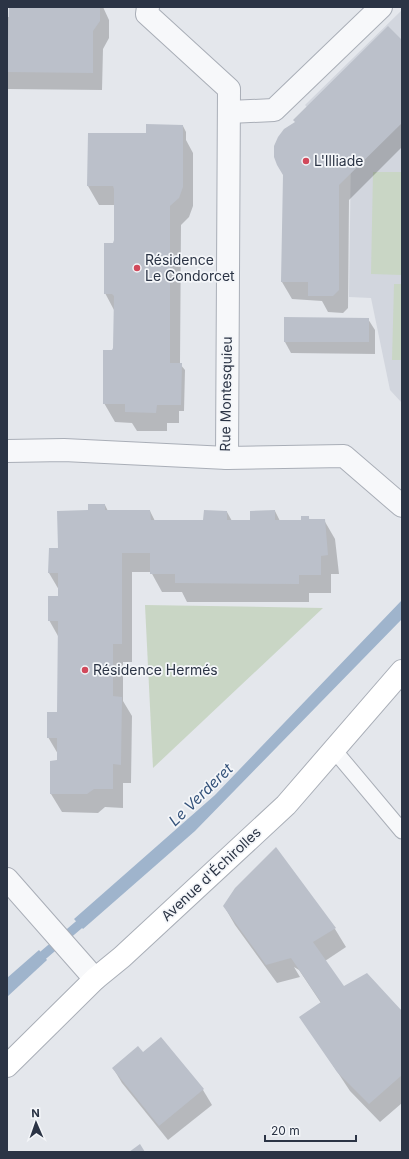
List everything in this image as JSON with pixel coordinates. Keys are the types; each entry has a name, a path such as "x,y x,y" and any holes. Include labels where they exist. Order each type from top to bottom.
{"street":[{"name":"Rue Montesquieu","path":"7,451 64,450 227,458 229,89 147,14 148,7"},
{"path":"229,112 274,110 381,7"},
{"path":"227,458 344,456 402,506"},
{"name":"Avenue d'Échirolles","path":"7,1066 95,979 122,957 286,805 402,671"},
{"path":"7,879 48,928 95,979"}],"lane":[{"path":"334,750 402,831"}],"shaded area":[{"path":"402,10 402,403 390,390 371,298 349,297 351,152 305,105"}],"green space":[{"path":"373,172 402,172 402,275 371,274"},
{"path":"394,284 402,284 402,360 392,360"},
{"path":"145,605 323,608 153,768"}],"water":[{"path":"402,600 402,619 195,831 83,929 74,919 215,795"},
{"path":"39,950 47,960 7,997 7,978"}],"building":[{"path":"9,7 100,7 100,21 93,31 93,73 7,72"},
{"name":"L'Illiade","path":"388,26 402,40 402,123 339,185 339,290 333,296 308,296 308,282 281,282 283,175 274,157 274,146 284,129 295,122 293,120"},
{"name":"Résidence Le Condorcet","path":"146,124 183,125 183,187 179,198 170,206 170,363 182,363 181,405 157,405 156,413 125,412 125,404 103,404 103,350 112,350 113,348 114,296 112,294 104,294 104,243 113,243 114,240 114,189 113,186 87,186 88,133 146,133"},
{"path":"284,317 369,318 369,342 284,342"},
{"name":"Résidence Hermés","path":"88,504 105,504 105,510 150,510 151,520 203,520 204,510 227,511 227,520 250,520 250,511 275,510 275,520 301,520 301,516 309,516 309,519 325,519 328,555 321,556 321,575 299,575 299,584 175,583 175,574 150,574 150,553 122,553 122,644 113,644 113,696 122,697 121,765 113,764 113,789 94,789 87,794 50,794 50,761 57,760 57,738 47,738 47,712 57,712 58,621 48,621 48,596 58,596 58,573 48,573 49,548 58,548 57,511 88,510"},
{"path":"276,847 336,928 313,942 344,986 367,973 402,1011 402,1075 369,1104 337,1072 299,1017 321,1002 291,958 266,965 223,906 235,888"},
{"path":"161,1037 204,1089 159,1126 112,1068 138,1046 143,1052"},
{"path":"140,1144 145,1152 129,1152"}],"waterway":[{"name":"Le Verderet","path":"34,963 88,917"}],"place":[{"name":"L'Illiade","path":"306,161"},
{"name":"Résidence Le Condorcet","path":"137,268"},
{"name":"Résidence Hermés","path":"85,670"}]}
